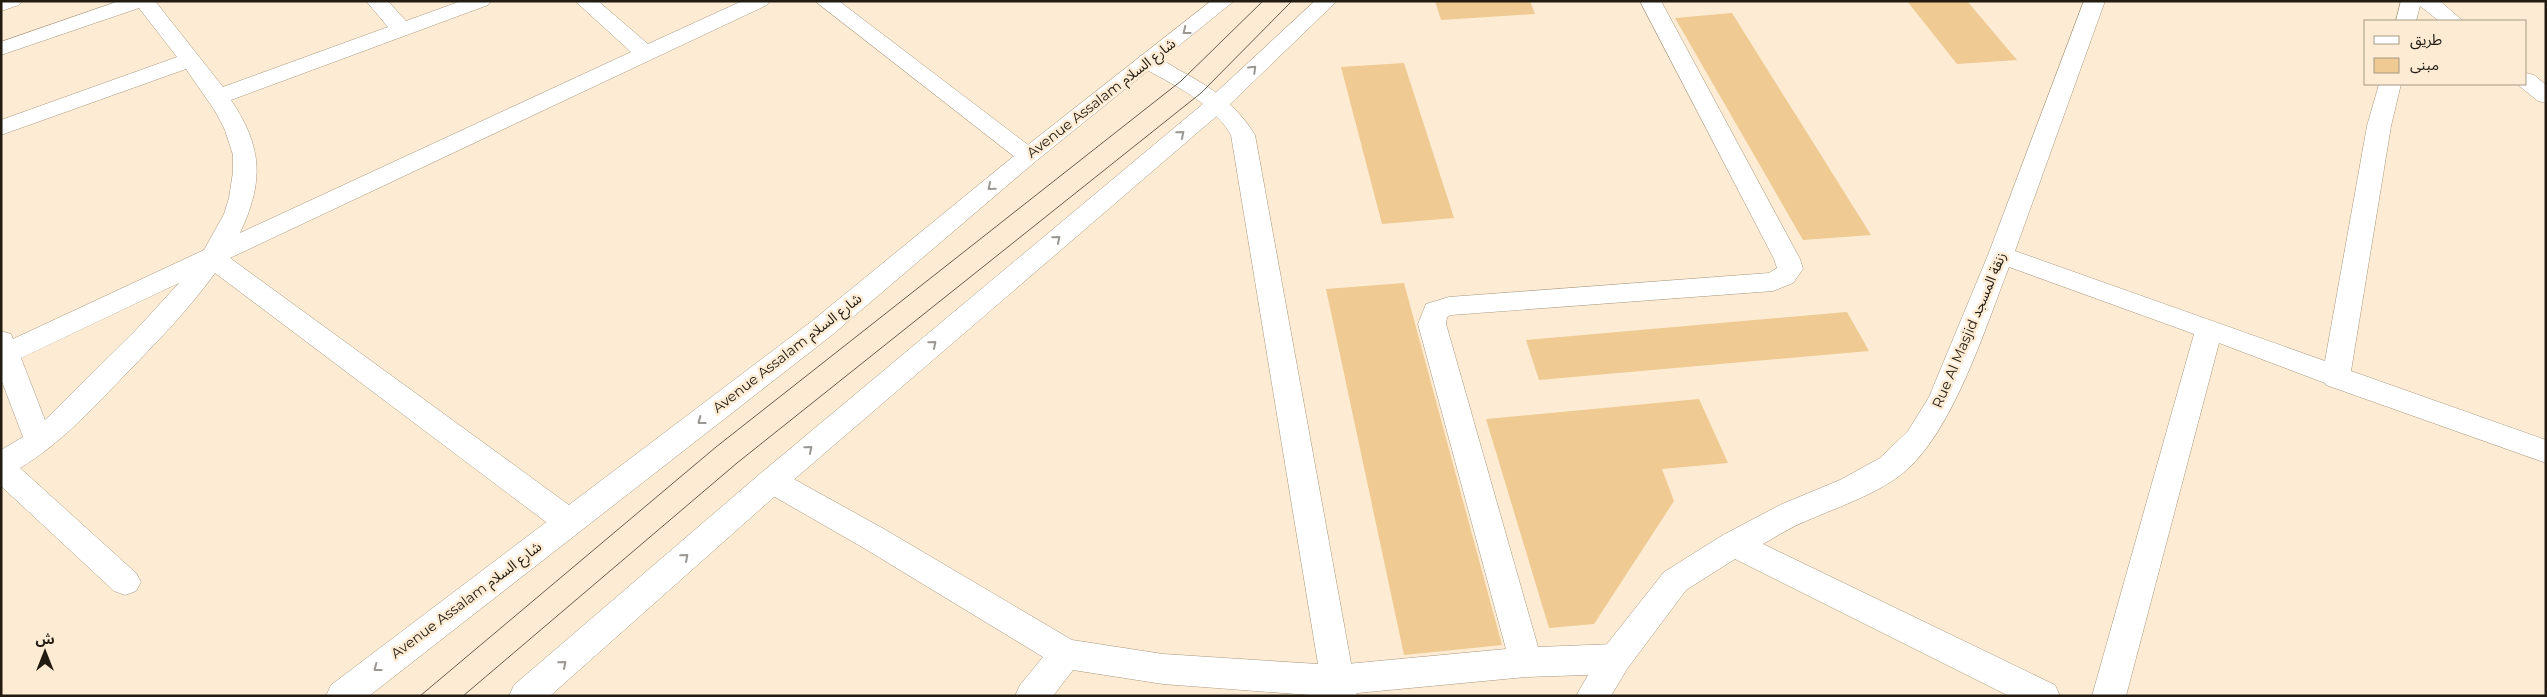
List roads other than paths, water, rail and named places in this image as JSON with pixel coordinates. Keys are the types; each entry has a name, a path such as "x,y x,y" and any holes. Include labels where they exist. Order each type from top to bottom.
{"street":[{"path":"1,5 12,1"},
{"path":"1,49 140,1"},
{"path":"125,582 1,467 39,441 122,362 158,323 212,258 235,214 246,172 245,155 240,137 218,97 144,1"},
{"path":"376,1 402,30"},
{"path":"218,97 481,1"},
{"path":"585,1 646,54"},
{"path":"39,441 4,347 212,258 424,156 760,1"},
{"name":"Avenue Assalam شارع السلام","path":"342,696 822,328 1028,156 1224,1"},
{"path":"526,696 772,481 1218,104 1327,1"},
{"path":"1526,662 1432,324 1435,311 1449,306 1773,282 1784,277 1790,269 1788,258 1650,1"},
{"name":"Rue Al Masjid زنقة المسجد","path":"1594,696 1615,659 1675,581 1734,544 1793,513 1852,488 1891,466 1918,439 1942,399 2001,255 2095,1"},
{"path":"2406,20 2411,1"},
{"path":"2427,1 2451,20"},
{"path":"835,3 1028,156"},
{"path":"1,128 189,60"},
{"path":"1148,61 1218,104 1237,124 1246,147 1338,688"},
{"path":"2527,81 2546,96"},
{"path":"2336,378 2379,126 2390,85"},
{"path":"2001,255 2209,329 2336,378 2546,452"},
{"path":"212,258 569,522"},
{"path":"2109,696 2209,329"},
{"path":"772,481 881,543 1066,654 1163,669 1338,688 1526,662 1615,659"},
{"path":"1734,544 2043,696"},
{"path":"1032,696 1066,654"}],"tram line":[{"path":"420,696 716,447 1181,81 1263,1"},
{"path":"463,696 737,463 1201,93 1292,1"}]}
